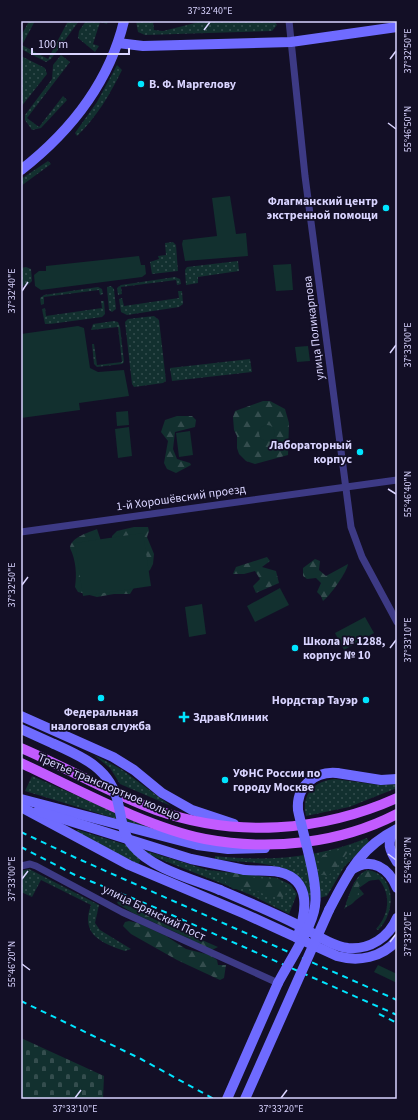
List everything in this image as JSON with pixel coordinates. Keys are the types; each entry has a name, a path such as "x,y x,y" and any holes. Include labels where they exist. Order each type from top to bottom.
{"main road":[{"path":"21,170 50,146 79,114 101,80 118,43 124,21"},
{"path":"118,43 143,46 291,42 397,27"},
{"path":"21,716 113,757 134,770 162,793 192,810 247,828"},
{"path":"21,729 89,761 105,775 116,796 125,834 132,845 140,853 156,864 260,906 347,948 362,947 373,944 385,936 396,921"},
{"name":"Третье транспортное кольцо","path":"23,749 154,809 192,821 247,828 295,827 316,824 351,815 393,800"},
{"name":"Третье транспортное кольцо","path":"21,763 135,815 185,834 205,839 250,844 299,843 330,838 355,831 397,814"},
{"path":"278,983 309,925 315,907 315,889 298,810 299,797 305,785 311,779 327,772 381,780 397,779"},
{"path":"21,799 203,846 253,849 299,843"},
{"path":"21,806 191,859 245,870 282,873 295,880 304,893 305,904 302,921 278,983 227,1099"},
{"path":"21,806 129,866 245,914 337,956 354,959 369,957 383,952 397,940"},
{"path":"397,829 391,836 389,845 390,851 397,862"},
{"path":"245,1099 329,910 348,873 367,849 379,839 397,829"},
{"path":"348,873 357,866 372,864 382,867 396,884"}],"street":[{"name":"улица Поликарпова","path":"289,21 305,176 344,487 351,527 362,557 397,622"},
{"name":"1-й Хорошёвский проезд","path":"21,532 397,480"},
{"name":"улица Брянский Пост","path":"21,866 30,864 36,866 122,912 278,983"}],"green space":[{"path":"29,21 35,21 22,45 48,59 68,21 75,23 79,21 51,59 46,62 21,49 21,36"},
{"path":"86,21 108,21 107,24 100,22 93,44 99,46 95,52 78,38 79,31"},
{"path":"136,21 153,21 154,30 163,31 203,21 270,21 270,23 275,22 277,25 272,31 145,35 138,32"},
{"path":"61,55 70,62 27,118 39,127 63,96 67,100 41,128 32,130 25,120 25,115 52,79 53,65"},
{"path":"21,56 45,68 47,74 21,107"},
{"path":"117,65 122,70 113,88 97,113 77,136 75,133 97,102"},
{"path":"48,161 51,164 21,186 21,179"},
{"path":"230,196 236,234 246,233 248,256 185,261 182,244 183,240 217,236 212,198"},
{"path":"173,242 176,245 178,271 152,274 150,262 159,259 158,256 166,255 165,243"},
{"path":"139,256 141,265 145,265 146,274 142,277 41,290 35,286 34,275 39,271 46,271 46,266"},
{"path":"238,261 239,271 198,277 198,283 186,285 185,270 187,267"},
{"path":"291,264 293,290 276,291 273,265"},
{"path":"26,267 31,269 32,281 28,285 21,286 21,268"},
{"path":"175,277 180,279 181,284 177,285 176,280 121,287 122,294 118,295 117,288 121,285"},
{"path":"111,286 114,289 116,309 112,312 109,310 107,289 107,287"},
{"path":"98,287 102,289 103,294 100,295 99,290 44,297 44,304 41,305 40,298 44,295"},
{"path":"178,291 182,291 183,304 179,307 127,315 121,312 119,299 122,298 124,306 179,298"},
{"path":"101,301 104,301 105,314 102,317 45,324 42,309 45,308 46,316 102,308"},
{"path":"154,316 159,320 166,381 163,383 134,387 132,384 125,322 128,319"},
{"path":"114,321 118,322 120,327 124,362 122,364 97,367 94,364 92,344 94,344 97,365 122,362 118,327 91,330 93,324"},
{"path":"78,326 84,328 90,368 98,372 124,370 129,396 79,403 80,410 21,418 21,334"},
{"path":"308,346 310,361 297,362 295,347"},
{"path":"250,359 252,372 172,381 170,368"},
{"path":"263,401 270,401 285,409 289,423 288,455 255,464 246,461 239,454 233,417 235,411"},
{"path":"128,411 129,425 117,426 116,412"},
{"path":"177,416 192,416 196,420 195,427 175,432 173,449 177,459 190,463 191,465 176,473 167,469 164,463 168,441 161,432 165,420"},
{"path":"267,425 274,430 275,433 270,440 267,441 260,436 259,433 264,426"},
{"path":"129,427 132,456 118,458 115,429"},
{"path":"190,431 193,455 179,457 176,433"},
{"path":"134,527 148,527 149,531 147,537 154,554 153,564 150,570 141,576 130,594 114,594 97,597 78,592 75,587 75,562 70,548 73,541 80,536 97,529 102,544 112,539 112,536 117,531"},
{"path":"143,533 151,586 83,596 75,543"},
{"path":"267,557 270,561 262,567 276,571 279,583 256,593 253,586 260,579 255,571 244,574 233,574 236,567"},
{"path":"315,559 320,561 319,570 326,576 348,564 338,584 323,601 317,592 321,583 316,578 307,579 303,576 303,568"},
{"path":"280,588 289,605 255,622 247,606"},
{"path":"202,604 206,634 189,637 185,607"},
{"path":"365,617 374,633 344,650 335,633"},
{"path":"94,755 121,769 171,806 120,784 110,768"},
{"path":"32,776 153,829 153,830 25,791"},
{"path":"335,779 379,785 397,784 397,788 349,807 306,816 305,801 307,795 315,786 328,780"},
{"path":"78,830 208,870 277,878 291,885 297,894 289,914 251,895 147,854 143,855 139,863 140,865 76,832"},
{"path":"367,838 369,842 344,867 327,896 310,900 304,886 295,876 284,869 271,865 215,859 215,856 254,859 292,857 330,850"},
{"path":"345,848 349,850 337,867 328,876 321,874 319,861 323,855"},
{"path":"29,869 99,905 95,923 100,930 131,949 125,951 116,948 101,941 95,936 88,923 88,915 91,905 41,880 32,897 21,892 21,871"},
{"path":"368,870 377,873 384,879 389,887 391,896 388,915 378,930 376,929 381,923 387,909 387,895 381,882 376,876 359,888 364,894 344,909 355,881 363,872"},
{"path":"365,871 370,871 382,879 361,884 358,887 358,893 355,901 348,906 346,903 354,883"},
{"path":"232,872 255,878 280,881 285,886 286,893 283,897 270,896 250,889 233,889 225,882 227,876"},
{"path":"120,901 156,920 218,947 212,950 189,940 188,938 133,913 118,904 117,902"},
{"path":"129,921 138,923 166,936 186,949 210,955 217,960 218,965 226,965 224,978 220,980 177,960 131,934 123,926 125,922"},
{"path":"378,965 397,974 397,983 374,972"},
{"path":"21,1038 104,1076 103,1099 21,1099"}],"railway":[{"path":"21,832 74,857 397,1000"},
{"path":"21,847 75,875 147,904 397,1015"},
{"path":"21,1001 141,1059 214,1099"},
{"path":"379,1014 397,1023"}],"place":[{"name":"В. Ф. Маргелову","path":"141,84"},
{"name":"Флагманский центр экстренной помощи","path":"386,208"},
{"name":"Лабораторный корпус","path":"360,452"},
{"name":"Школа № 1288, корпус № 10","path":"295,648"},
{"name":"Федеральная налоговая служба","path":"101,698"},
{"name":"Нордстар Тауэр","path":"366,700"},
{"name":"ЗдравКлиник","path":"184,717"},
{"name":"УФНС России по городу Москве","path":"225,780"}]}
